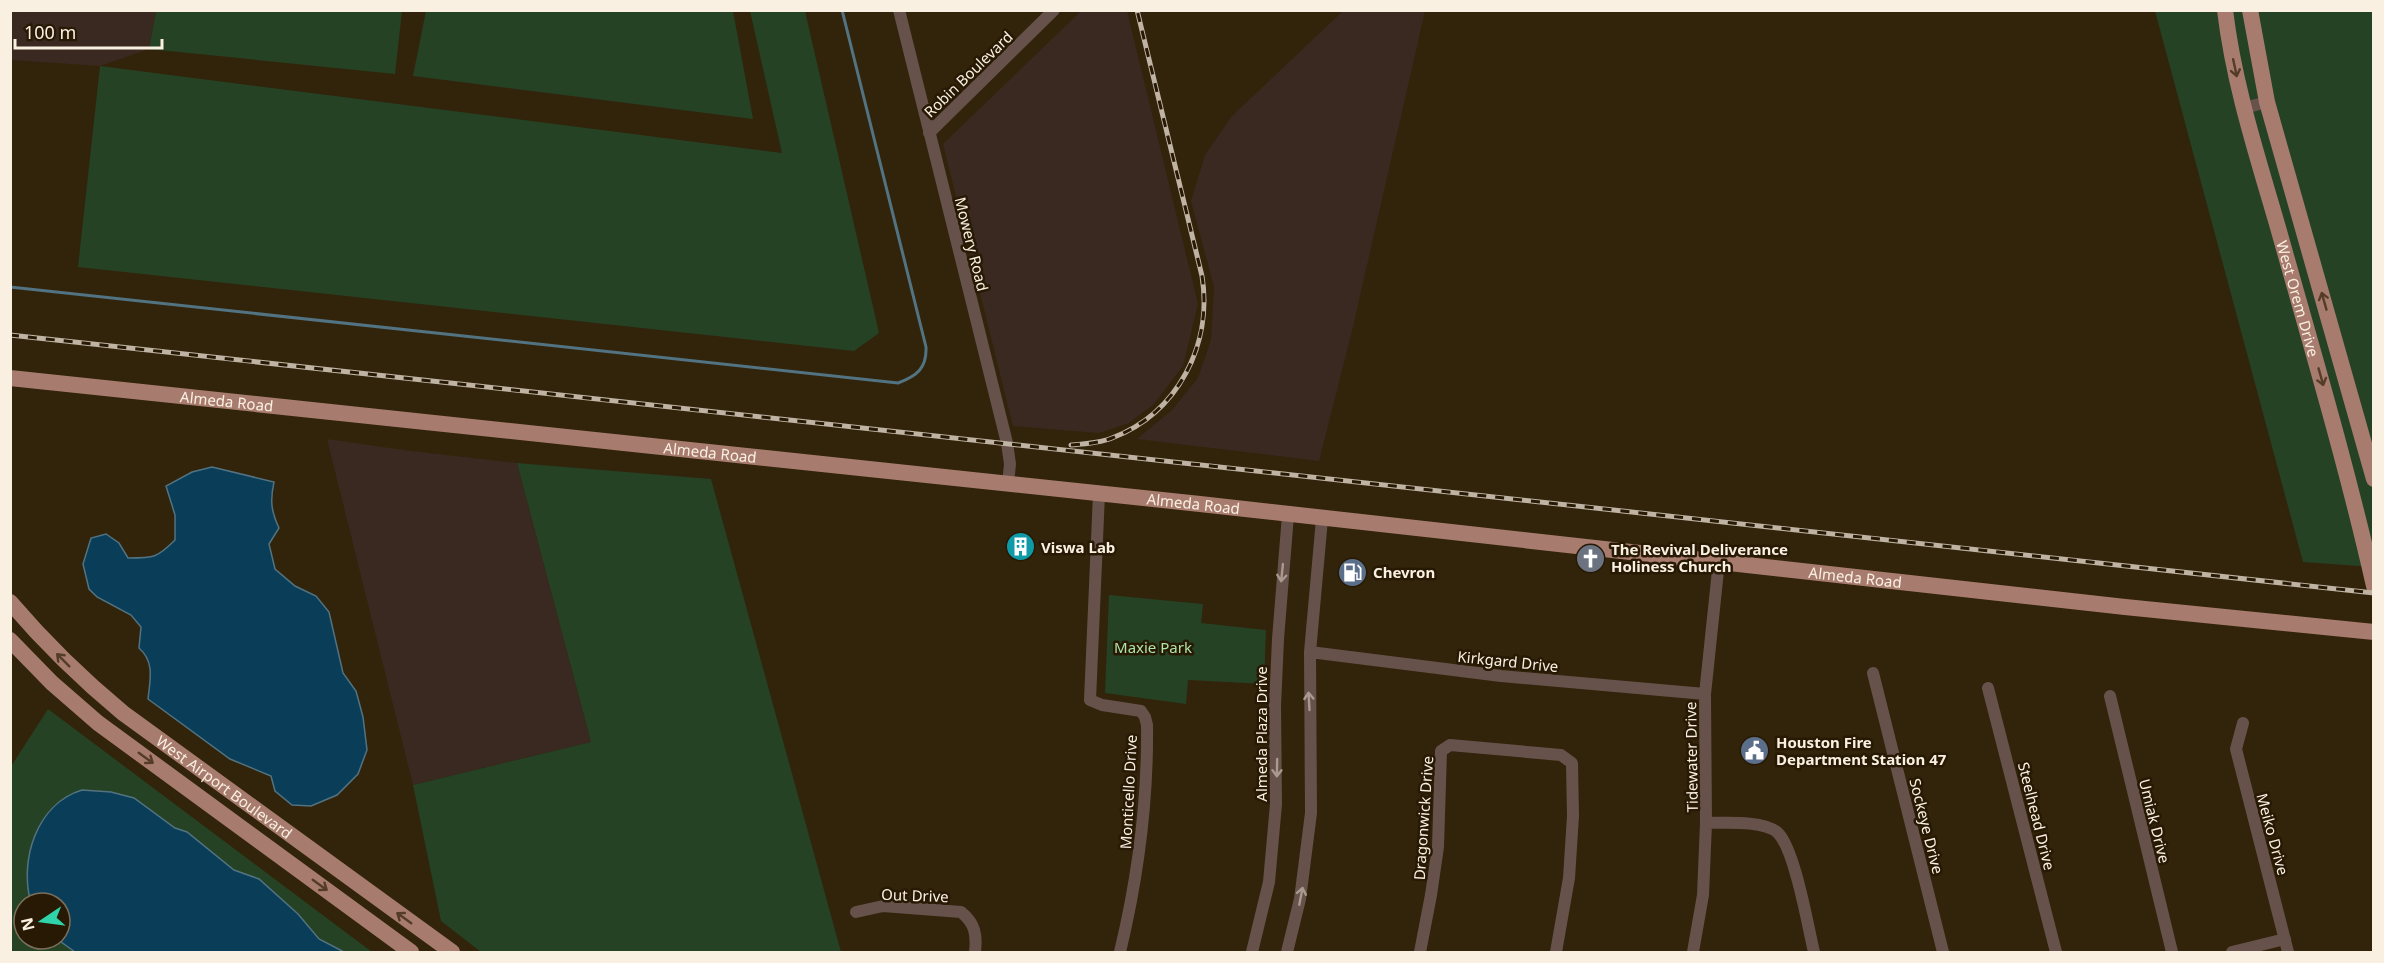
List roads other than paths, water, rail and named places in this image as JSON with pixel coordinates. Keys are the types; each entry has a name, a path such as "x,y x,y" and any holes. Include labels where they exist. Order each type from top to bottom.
{"main road":[{"name":"West Orem Drive","path":"2225,10 2244,108 2358,514 2373,586"},
{"name":"West Orem Drive","path":"2250,10 2267,102 2373,479"},
{"path":"2292,275 2315,268"},
{"name":"Almeda Road","path":"10,378 422,420 2373,632"},
{"name":"West Airport Boulevard","path":"10,602 51,648 107,699 452,952"},
{"name":"West Airport Boulevard","path":"10,640 52,683 98,723 411,952"},
{"path":"292,866 308,848"}],"street":[{"name":"Mowery Road","path":"899,10 1007,443 1010,464 1008,484"},
{"name":"Robin Boulevard","path":"929,133 1054,10"},
{"path":"2244,108 2267,102"},
{"path":"2333,422 2357,417"},
{"name":"Monticello Drive","path":"1099,494 1090,700 1102,705 1141,711 1146,717 1147,725 1145,809 1139,860 1120,952"},
{"name":"Almeda Plaza Drive","path":"1252,952 1269,882 1276,804 1277,650 1288,515"},
{"path":"1287,952 1304,880 1311,813 1310,652 1322,519"},
{"name":"Tidewater Drive","path":"1693,952 1703,894 1706,823 1705,694 1719,561"},
{"name":"Kirkgard Drive","path":"1310,652 1501,676 1705,694"},
{"name":"Sockeye Drive","path":"1873,673 1942,952"},
{"name":"Steelhead Drive","path":"1988,688 2056,952"},
{"name":"Umiak Drive","path":"2110,696 2172,952"},
{"name":"Meiko Drive","path":"2243,723 2236,749 2288,952"},
{"name":"Dragonwick Drive","path":"1420,952 1438,847 1441,751 1450,745 1561,756 1572,763 1574,816 1569,878 1556,952"},
{"path":"1706,823 1763,826 1778,833 1787,849 1796,876 1814,952"},
{"name":"Out Drive","path":"856,912 883,906 961,912 970,919 977,936 975,952"},
{"path":"2232,952 2285,939"}],"water":[{"path":"212,467 274,482 272,505 279,528 269,544 275,569 295,586 316,596 329,612 343,673 356,691 363,717 367,750 358,774 337,795 311,806 292,805 275,791 271,776 230,759 148,699 150,672 147,659 139,648 141,627 131,615 97,597 89,589 83,564 91,538 106,534 119,543 128,558 150,557 159,554 175,540 175,515 166,486 192,472"},
{"path":"82,790 111,792 134,798 175,828 187,832 234,870 259,879 298,914 319,939 344,952 75,952 72,950 72,891 29,891 27,870 30,852 42,821 66,797"}],"waterway":[{"path":"10,287 898,383 911,377 923,366 926,347 842,10"}],"railway":[{"path":"1071,445 1112,438 1135,427 1155,412 1172,394 1186,373 1196,351 1202,326 1204,301 1202,276 1137,10"},
{"path":"10,335 2374,593"}],"place":[{"name":"Viswa Lab","path":"1020,547"},
{"name":"The Revival Deliverance Holiness Church","path":"1590,558"},
{"name":"Chevron","path":"1352,572"},
{"name":"Houston Fire Department Station 47","path":"1755,751"}],"park label":[{"name":"Maxie Park","path":"1153,647"}]}
